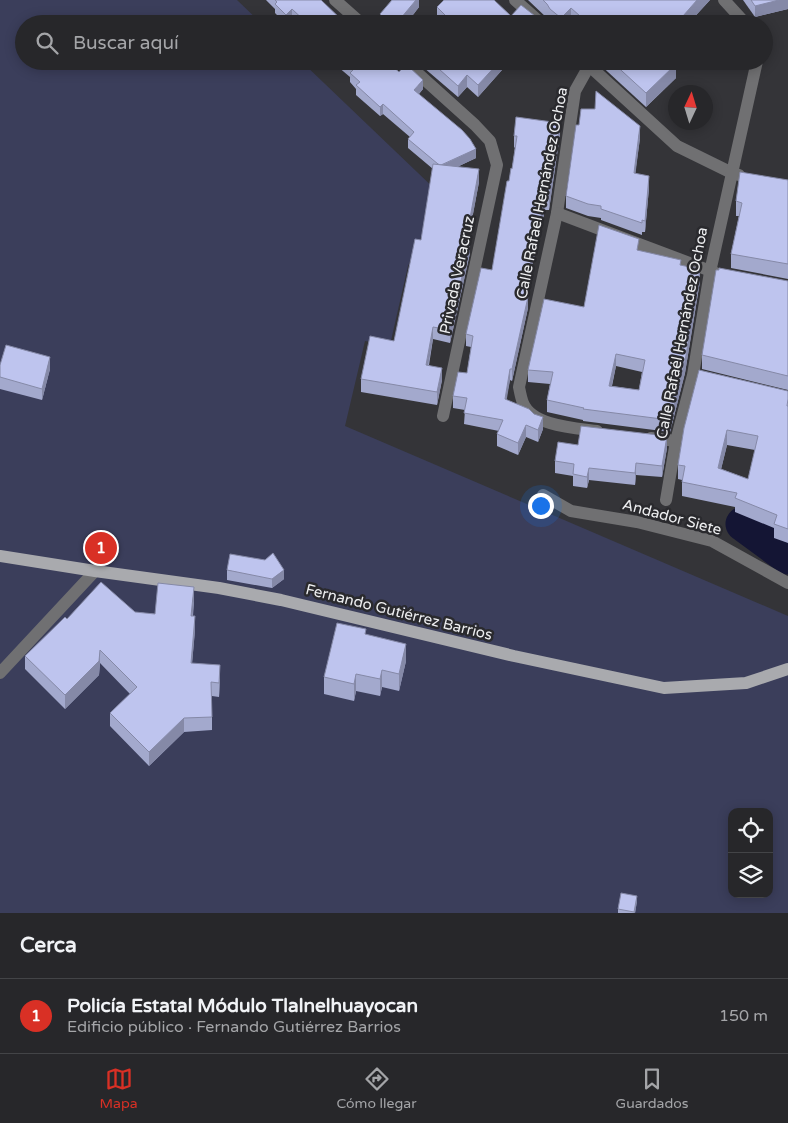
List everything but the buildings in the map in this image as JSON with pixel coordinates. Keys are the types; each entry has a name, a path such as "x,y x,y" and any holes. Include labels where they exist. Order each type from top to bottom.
{"main road":[{"name":"Fernando Gutiérrez Barrios","path":"0,556 219,588 281,600 514,656 664,688 746,684 788,669"}],"street":[{"path":"335,0 352,15"},
{"path":"516,0 532,15"},
{"path":"724,0 738,15"},
{"name":"Privada Veracruz","path":"414,70 490,141 497,165 443,416"},
{"name":"Calle Rafael Hernández Ochoa","path":"584,70 575,91 557,213 519,388 523,404 539,419 564,427 611,433"},
{"path":"593,70 678,146 732,173 750,176"},
{"name":"Calle Rafaél Hernández Ochoa","path":"666,500 676,441 697,377 710,272 755,70"},
{"path":"557,213 664,252 710,272 729,276"},
{"path":"639,436 676,441"},
{"name":"Andador Siete","path":"543,495 571,511 637,522 712,541 788,583"},
{"path":"0,673 95,571"}],"shaded area":[{"path":"0,0 237,0 253,15 15,15 15,70 310,70 440,194 408,266 390,345 365,341 345,426 788,616 788,913 0,913"}],"waterway":[{"path":"743,524 788,557"}],"place":[{"name":"Policía Estatal Módulo Tlalnelhuayocan","path":"101,548"}]}
